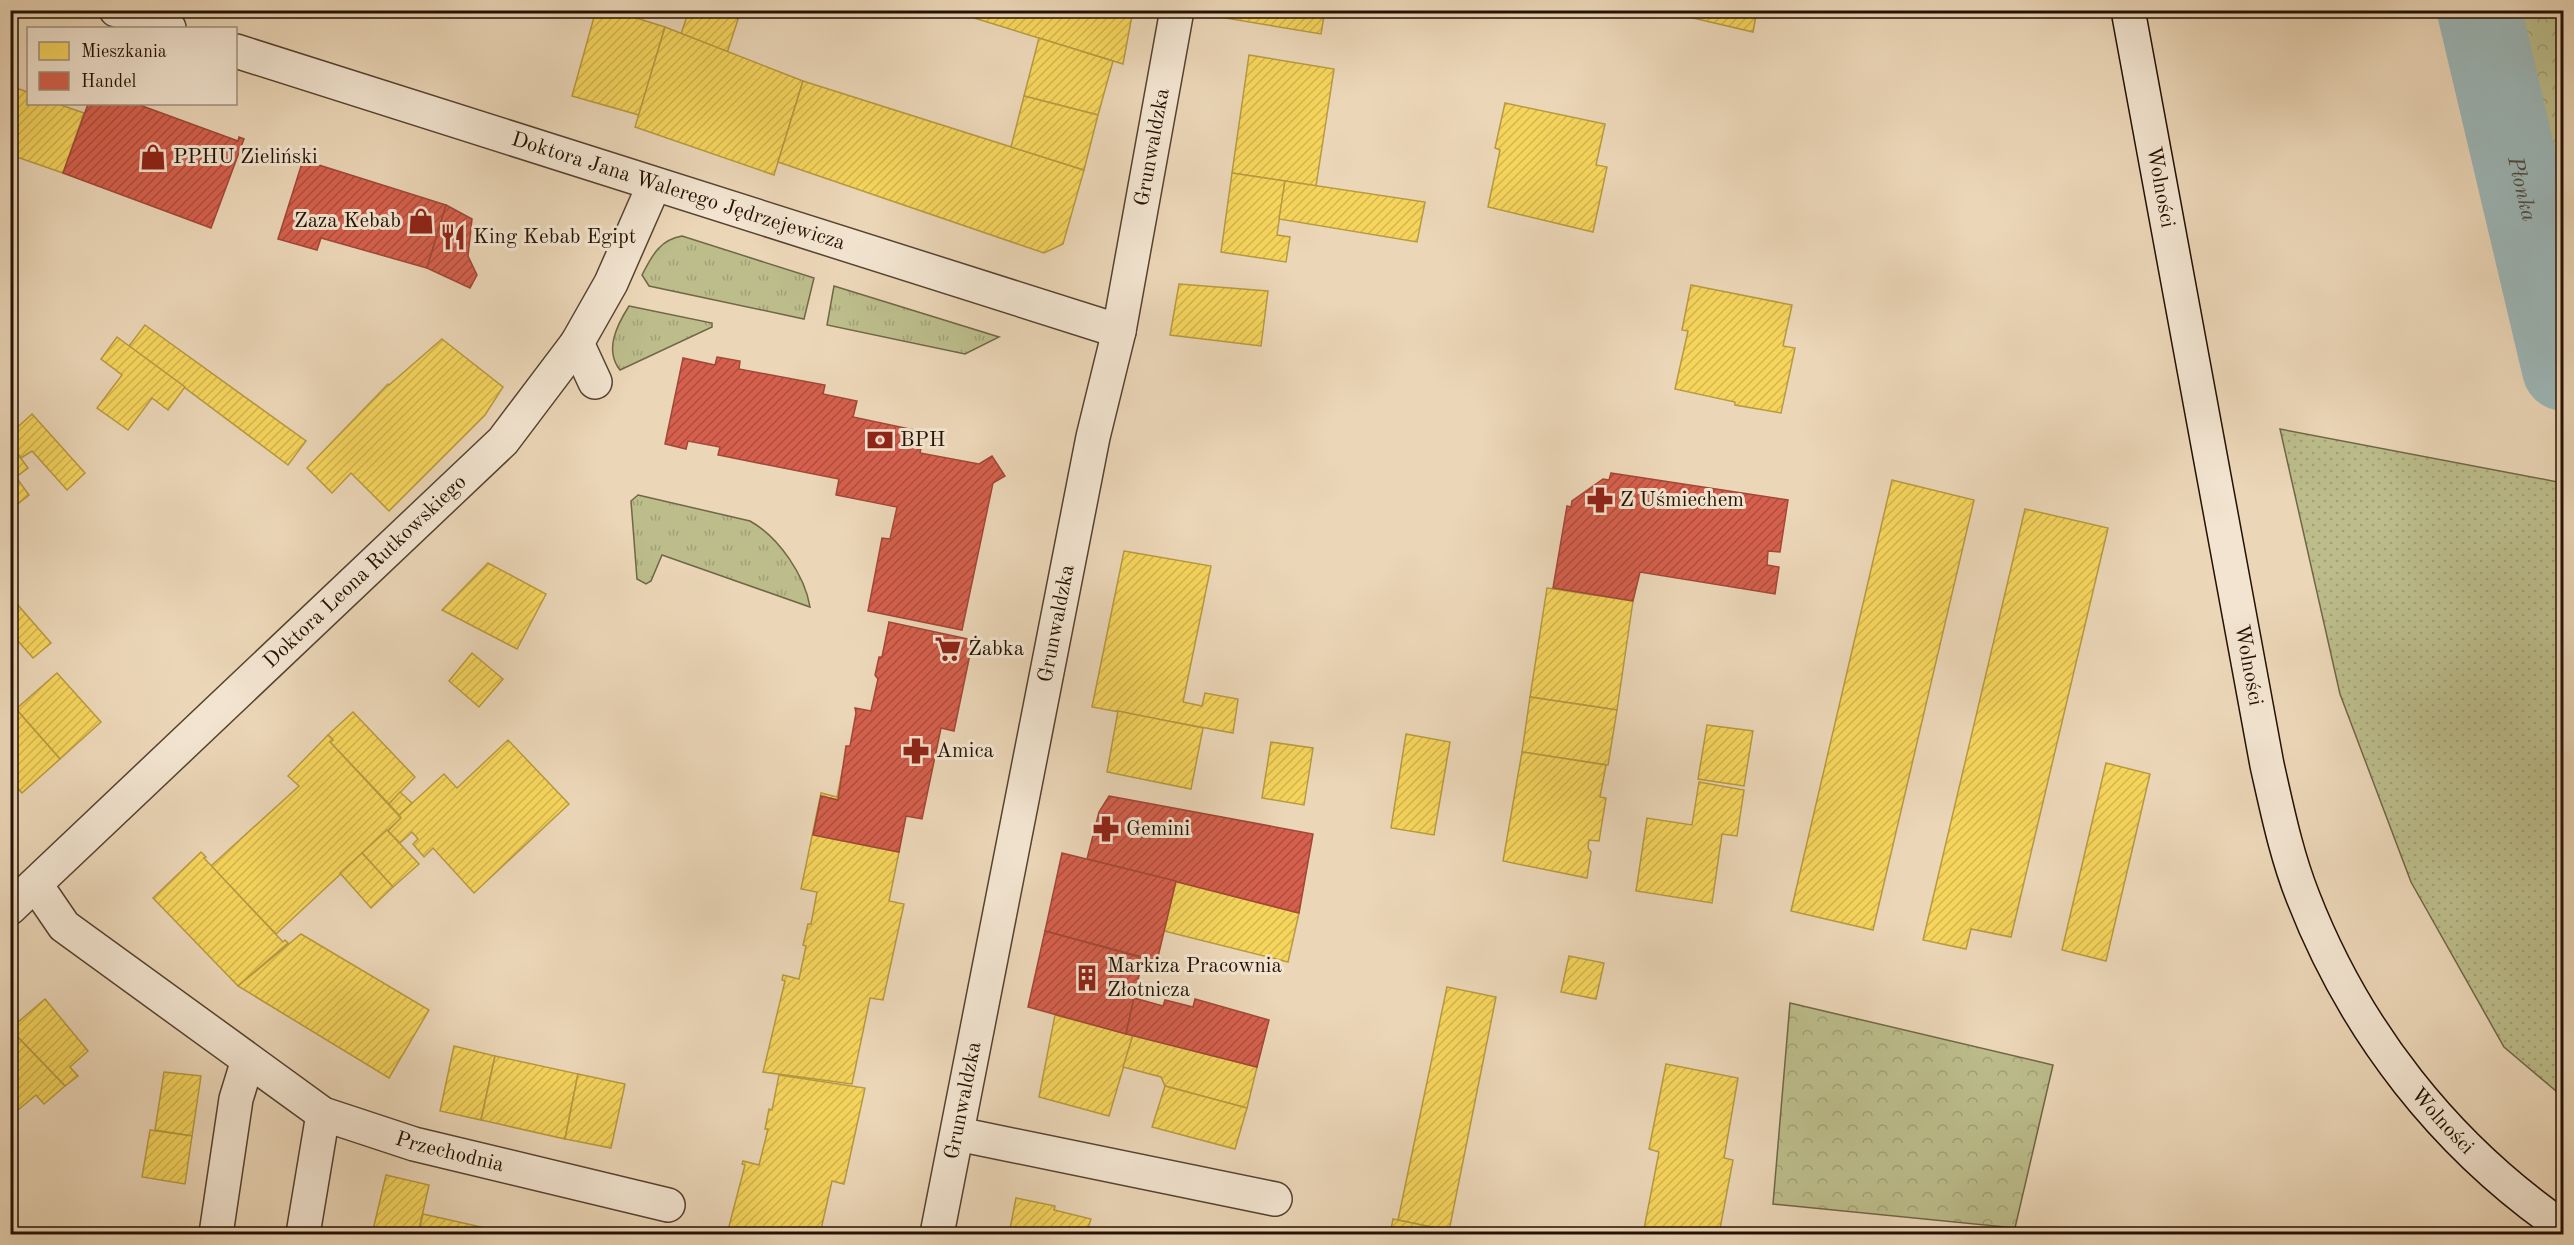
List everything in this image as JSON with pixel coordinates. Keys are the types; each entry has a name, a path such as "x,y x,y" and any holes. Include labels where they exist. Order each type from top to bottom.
{"street":[{"path":"116,10 165,27"},
{"name":"Grunwaldzka","path":"937,1234 1093,437 1119,331 1177,10"},
{"name":"Wolności","path":"2128,10 2267,765 2283,836 2302,895 2328,957 2363,1019 2405,1081 2440,1122 2484,1166 2531,1205 2564,1228"},
{"name":"Doktora Jana Walerego Jędrzejewicza","path":"237,51 1119,331"},
{"name":"Doktora Leona Rutkowskiego","path":"10,908 502,441 577,343 610,284 654,185"},
{"path":"577,343 596,382"},
{"name":"Przechodnia","path":"36,885 64,926 323,1114 414,1144 668,1205"},
{"path":"216,1234 236,1099 248,1060"},
{"path":"303,1234 323,1114"},
{"path":"958,1134 1275,1199"}],"green space":[{"path":"2508,11 2563,11 2563,215"},
{"path":"682,236 814,278 804,319 649,286 642,275 653,255 667,241"},
{"path":"834,286 999,337 965,354 827,325"},
{"path":"629,306 712,323 712,327 620,370 613,354 614,338"},
{"path":"2280,429 2563,483 2563,1097 2504,1047 2411,882 2340,694"},
{"path":"638,495 750,521 761,528 789,558 803,583 810,607 662,555 651,581 646,584 637,579 631,501"},
{"path":"1790,1003 2053,1065 2015,1228 1773,1204"}],"building: Mieszkania":[{"path":"596,10 611,10 665,27 639,115 572,96"},
{"path":"689,10 741,10 727,53 681,34"},
{"path":"976,10 1046,10 1048,14 1053,10 1133,10 1123,64 974,18"},
{"path":"1226,10 1325,10 1321,34 1225,18"},
{"path":"1659,10 1757,10 1753,32"},
{"path":"665,27 803,81 774,175 635,127"},
{"path":"1039,38 1113,61 1098,115 1024,96"},
{"path":"1249,55 1334,69 1316,186 1232,173"},
{"path":"803,81 1084,170 1063,244 1044,253 778,162"},
{"path":"10,86 27,92 27,105 61,105 84,113 63,173 17,157 10,161"},
{"path":"1024,96 1098,115 1084,170 1011,147"},
{"path":"1505,103 1605,124 1596,165 1607,167 1593,232 1488,207 1500,150 1495,148"},
{"path":"1232,173 1285,181 1277,235 1290,237 1286,262 1221,252"},
{"path":"1285,181 1425,202 1417,242 1279,219"},
{"path":"1179,284 1268,291 1261,346 1170,335"},
{"path":"1691,285 1792,305 1783,346 1795,348 1781,413 1735,405 1735,402 1675,389 1688,331 1682,330"},
{"path":"145,325 306,441 288,465 129,346"},
{"path":"117,337 185,387 168,410 152,398 128,430 97,408 122,375 101,359"},
{"path":"442,339 503,387 485,415 389,511 351,473 332,493 307,468 388,384"},
{"path":"32,414 85,473 67,490 32,451 21,458 10,443 10,434"},
{"path":"10,443 28,468 16,477 29,495 15,506 10,500"},
{"path":"1892,480 1974,500 1873,930 1791,911"},
{"path":"2025,509 2108,528 2011,937 1971,929 1966,949 1923,940"},
{"path":"1124,551 1211,566 1183,702 1202,706 1205,693 1238,699 1233,733 1092,707"},
{"path":"488,563 546,594 517,649 442,610"},
{"path":"1547,588 1633,601 1617,710 1530,697"},
{"path":"17,604 51,643 33,658 10,632 10,610"},
{"path":"472,653 503,679 479,707 449,681"},
{"path":"57,673 101,722 60,759 16,709"},
{"path":"1530,697 1617,710 1608,765 1522,752"},
{"path":"16,709 60,759 22,793 10,780 10,715"},
{"path":"1118,711 1203,728 1191,789 1107,772"},
{"path":"353,712 415,777 389,804 330,742 333,740 328,735"},
{"path":"1707,725 1753,731 1744,786 1698,779"},
{"path":"1406,734 1450,742 1434,835 1391,828"},
{"path":"328,735 333,740 330,742 401,818 276,934 211,866 299,786 288,776"},
{"path":"508,740 569,804 474,893 433,848 424,857 413,844 418,839 412,832 400,843 388,831 401,818 399,815 444,774 457,788"},
{"path":"1271,742 1313,748 1304,805 1262,798"},
{"path":"1522,752 1606,765 1600,797 1606,798 1599,841 1589,840 1588,848 1591,852 1587,878 1503,861"},
{"path":"2106,763 2150,774 2106,961 2062,950"},
{"path":"843,767 838,800 821,796 813,835 899,852 889,901 904,904 883,1000 870,998 852,1084 763,1072 785,981 782,980 783,975 799,979 806,946 803,945 808,924 811,924 817,892 801,889 821,793 837,797"},
{"path":"1699,782 1744,790 1737,836 1722,834 1712,903 1636,891 1647,818 1692,825"},
{"path":"400,792 412,803 399,815 389,804"},
{"path":"387,830 419,864 393,887 362,853"},
{"path":"201,852 206,857 204,858 283,942 285,940 288,943 238,986 153,898"},
{"path":"362,853 393,887 371,908 340,873"},
{"path":"1176,881 1299,913 1288,962 1164,931"},
{"path":"301,934 429,1010 389,1078 238,986"},
{"path":"1569,956 1604,963 1596,999 1561,992"},
{"path":"1447,987 1496,997 1449,1231 1398,1220"},
{"path":"45,999 88,1051 70,1067 78,1076 65,1086 10,1029"},
{"path":"1055,1015 1133,1035 1109,1116 1039,1097"},
{"path":"10,1029 65,1086 44,1104 36,1095 18,1110 10,1101"},
{"path":"1133,1035 1257,1067 1247,1108 1165,1086 1161,1077 1123,1067"},
{"path":"454,1046 495,1056 481,1120 440,1111"},
{"path":"495,1056 578,1074 565,1139 481,1120"},
{"path":"1666,1064 1738,1078 1724,1158 1733,1160 1719,1234 1643,1234 1659,1152 1649,1149"},
{"path":"164,1072 201,1076 192,1136 155,1130"},
{"path":"578,1074 625,1084 611,1148 565,1139"},
{"path":"779,1075 865,1088 844,1184 832,1181 820,1234 727,1234 745,1165 742,1164 743,1161 759,1165 768,1129 765,1129 769,1109 772,1110"},
{"path":"1165,1086 1247,1108 1235,1149 1152,1127"},
{"path":"150,1130 192,1136 185,1184 142,1177"},
{"path":"386,1175 429,1185 418,1234 372,1234"},
{"path":"1016,1198 1055,1206 1054,1210 1091,1219 1086,1234 1009,1234"},
{"path":"423,1214 512,1234 418,1234"},
{"path":"1393,1219 1466,1234 1390,1234"},
{"path":"1145,1229 1173,1234 1143,1234"},
{"path":"103,1230 166,1234 103,1234"}],"building: Handel":[{"name":"PPHU Zieliński","path":"88,105 140,105 238,141 239,137 244,139 211,228 63,173"},
{"path":"303,160 446,205 427,268 321,238 317,250 278,239"},
{"name":"King Kebab Egipt","path":"446,205 472,219 468,256 477,275 470,288 427,268"},
{"path":"717,357 740,361 739,369 825,385 823,394 857,401 853,417 924,432 920,453 979,464 992,456 1005,476 993,483 962,630 868,611 882,538 890,539 897,507 836,495 839,479 718,455 720,447 688,441 686,449 665,444 683,358 715,365"},
{"path":"1611,473 1788,500 1780,552 1768,551 1767,565 1779,567 1775,594 1640,572 1633,601 1553,588 1567,506 1571,507 1572,501 1603,479 1609,480"},
{"path":"889,622 973,640 954,731 941,728 922,819 906,816 899,852 813,835 821,796 838,800 846,746 850,746 855,708 871,711 878,679 875,675 879,657 882,657"},
{"path":"1109,796 1313,834 1299,913 1087,859 1099,812"},
{"path":"1062,853 1176,881 1157,961 1045,931"},
{"name":"Markiza Pracownia Złotnicza","path":"1045,931 1143,958 1126,1034 1028,1007"},
{"path":"1134,998 1163,1006 1165,1000 1193,1007 1195,999 1269,1020 1257,1067 1126,1034"}],"waterway":[{"name":"Płonka","path":"2479,10 2564,369"}],"place":[{"name":"PPHU Zieliński","path":"153,157"},
{"name":"Zaza Kebab","path":"421,221"},
{"name":"King Kebab Egipt","path":"453,237"},
{"name":"BPH","path":"880,440"},
{"name":"Z Uśmiechem","path":"1600,500"},
{"name":"Żabka","path":"948,649"},
{"name":"Amica","path":"916,751"},
{"name":"Gemini","path":"1106,829"},
{"name":"Markiza Pracownia Złotnicza","path":"1087,978"}]}
